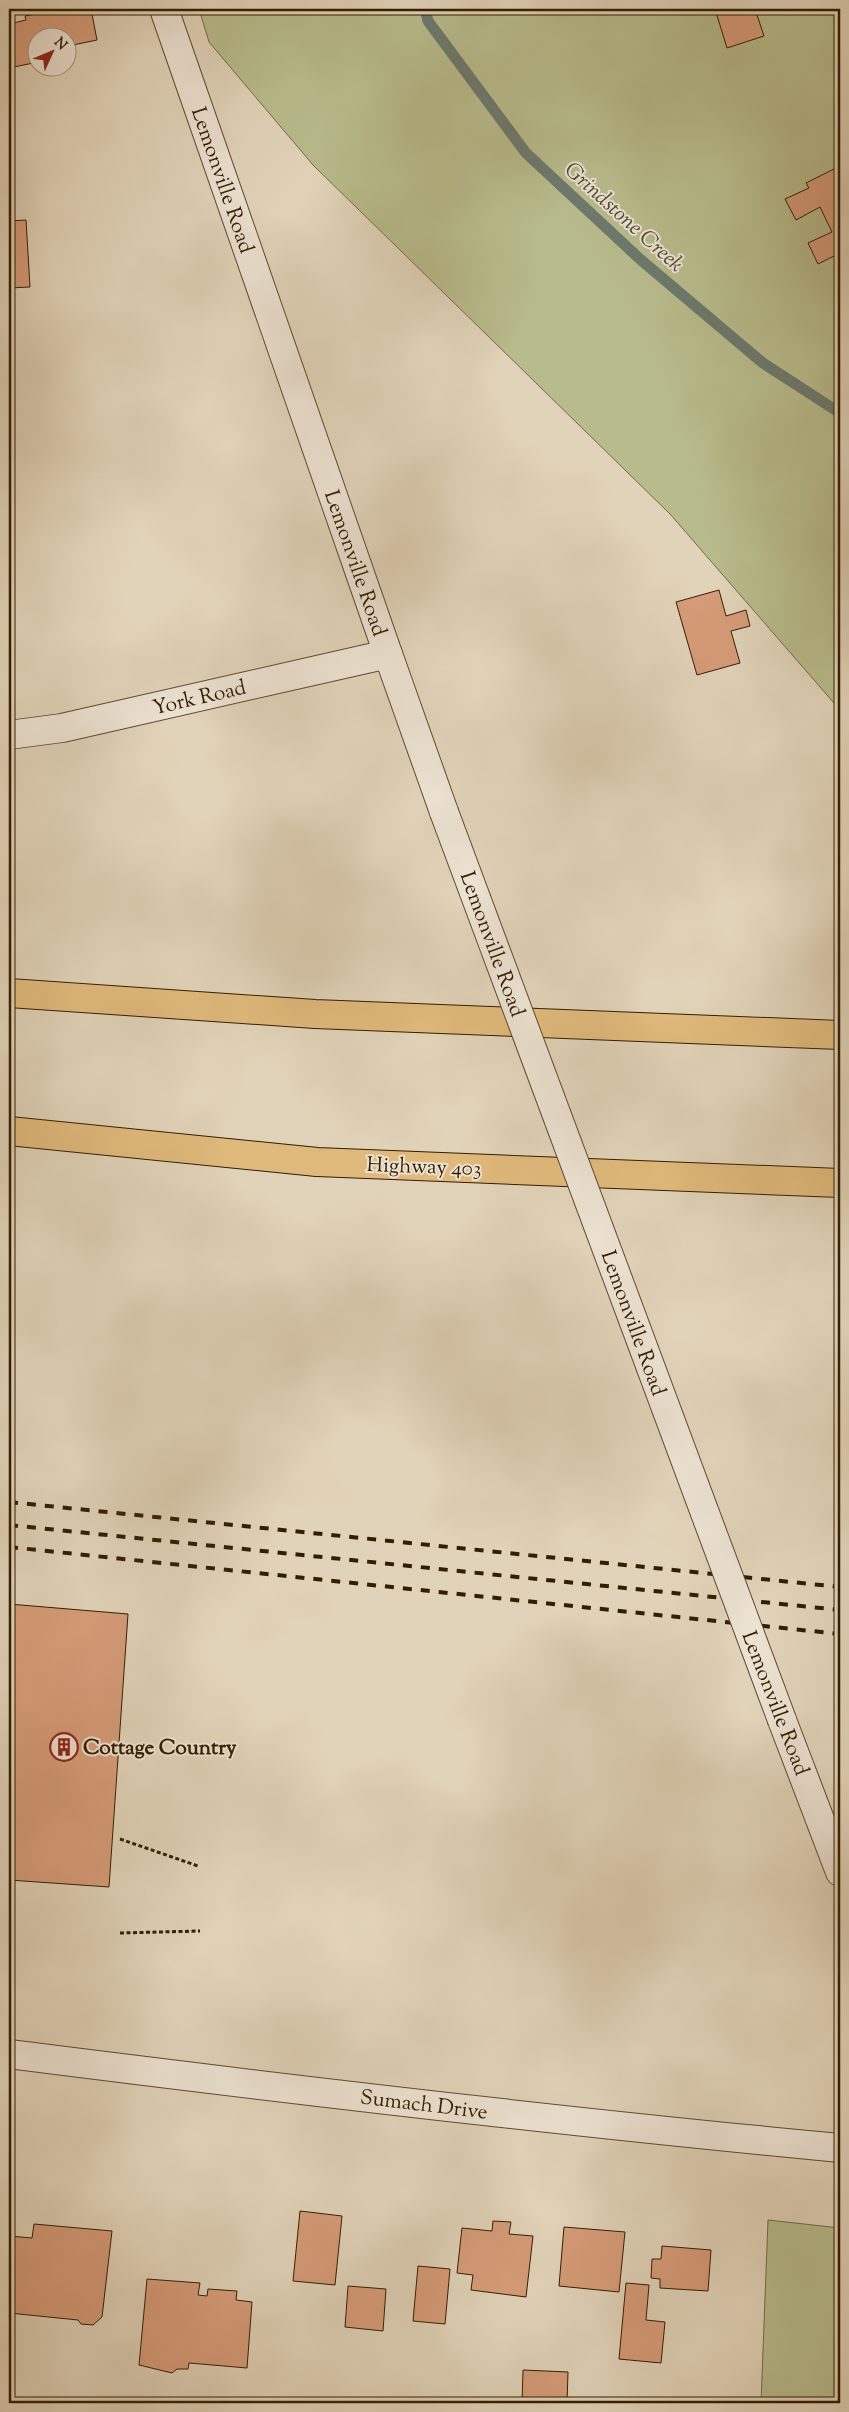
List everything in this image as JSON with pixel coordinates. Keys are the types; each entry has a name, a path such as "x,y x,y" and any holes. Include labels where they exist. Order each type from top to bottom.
{"highway":[{"path":"9,993 324,1015 840,1035"},
{"name":"Highway 403","path":"9,1131 317,1162 840,1183"}],"street":[{"name":"Lemonville Road","path":"164,9 444,812 840,1872"},
{"name":"York Road","path":"9,735 62,728 388,654"},
{"name":"Sumach Drive","path":"9,2054 188,2077 644,2129 840,2148"}],"path":[{"path":"120,1839 198,1866"},
{"path":"120,1933 200,1931"}],"green space":[{"path":"199,9 840,9 840,710 670,514 313,165 209,42"},
{"path":"768,2220 840,2228 840,2403 761,2403"}],"building":[{"path":"61,9 91,9 97,40 78,44 78,28 28,28 28,64 9,68 9,24 26,20 25,16"},
{"path":"715,9 755,9 764,36 727,48"},
{"path":"840,166 840,253 818,264 808,243 832,232 820,207 796,220 785,199 809,188 806,183"},
{"path":"26,220 30,287 9,288 9,221"},
{"path":"719,590 726,616 746,610 750,626 731,631 740,663 697,675 676,602"},
{"name":"Cottage Country","path":"9,1604 128,1614 109,1887 9,1880"},
{"path":"300,2211 342,2216 335,2285 293,2281"},
{"path":"493,2221 511,2222 509,2234 533,2236 526,2297 471,2290 473,2275 457,2273 462,2228 492,2231"},
{"path":"34,2224 112,2231 102,2317 93,2325 81,2324 78,2320 9,2313 9,2236 32,2238"},
{"path":"564,2227 625,2232 619,2292 559,2286"},
{"path":"662,2246 711,2250 708,2291 660,2288 660,2279 651,2278 652,2259 661,2259"},
{"path":"418,2266 450,2269 445,2324 413,2321"},
{"path":"147,2279 200,2283 198,2295 207,2296 208,2289 237,2291 236,2300 252,2302 247,2368 189,2363 188,2369 177,2369 172,2373 139,2365"},
{"path":"626,2283 649,2285 646,2320 665,2322 661,2363 619,2359"},
{"path":"348,2286 386,2289 383,2331 345,2327"},
{"path":"523,2370 568,2372 567,2403 522,2403"}],"waterway":[{"name":"Grindstone Creek","path":"425,9 428,21 526,153 641,260 763,363 840,413"}],"railway":[{"path":"9,1502 840,1587"},
{"path":"9,1525 840,1610"},
{"path":"9,1547 840,1634"}],"place":[{"name":"Cottage Country","path":"64,1747"}]}
